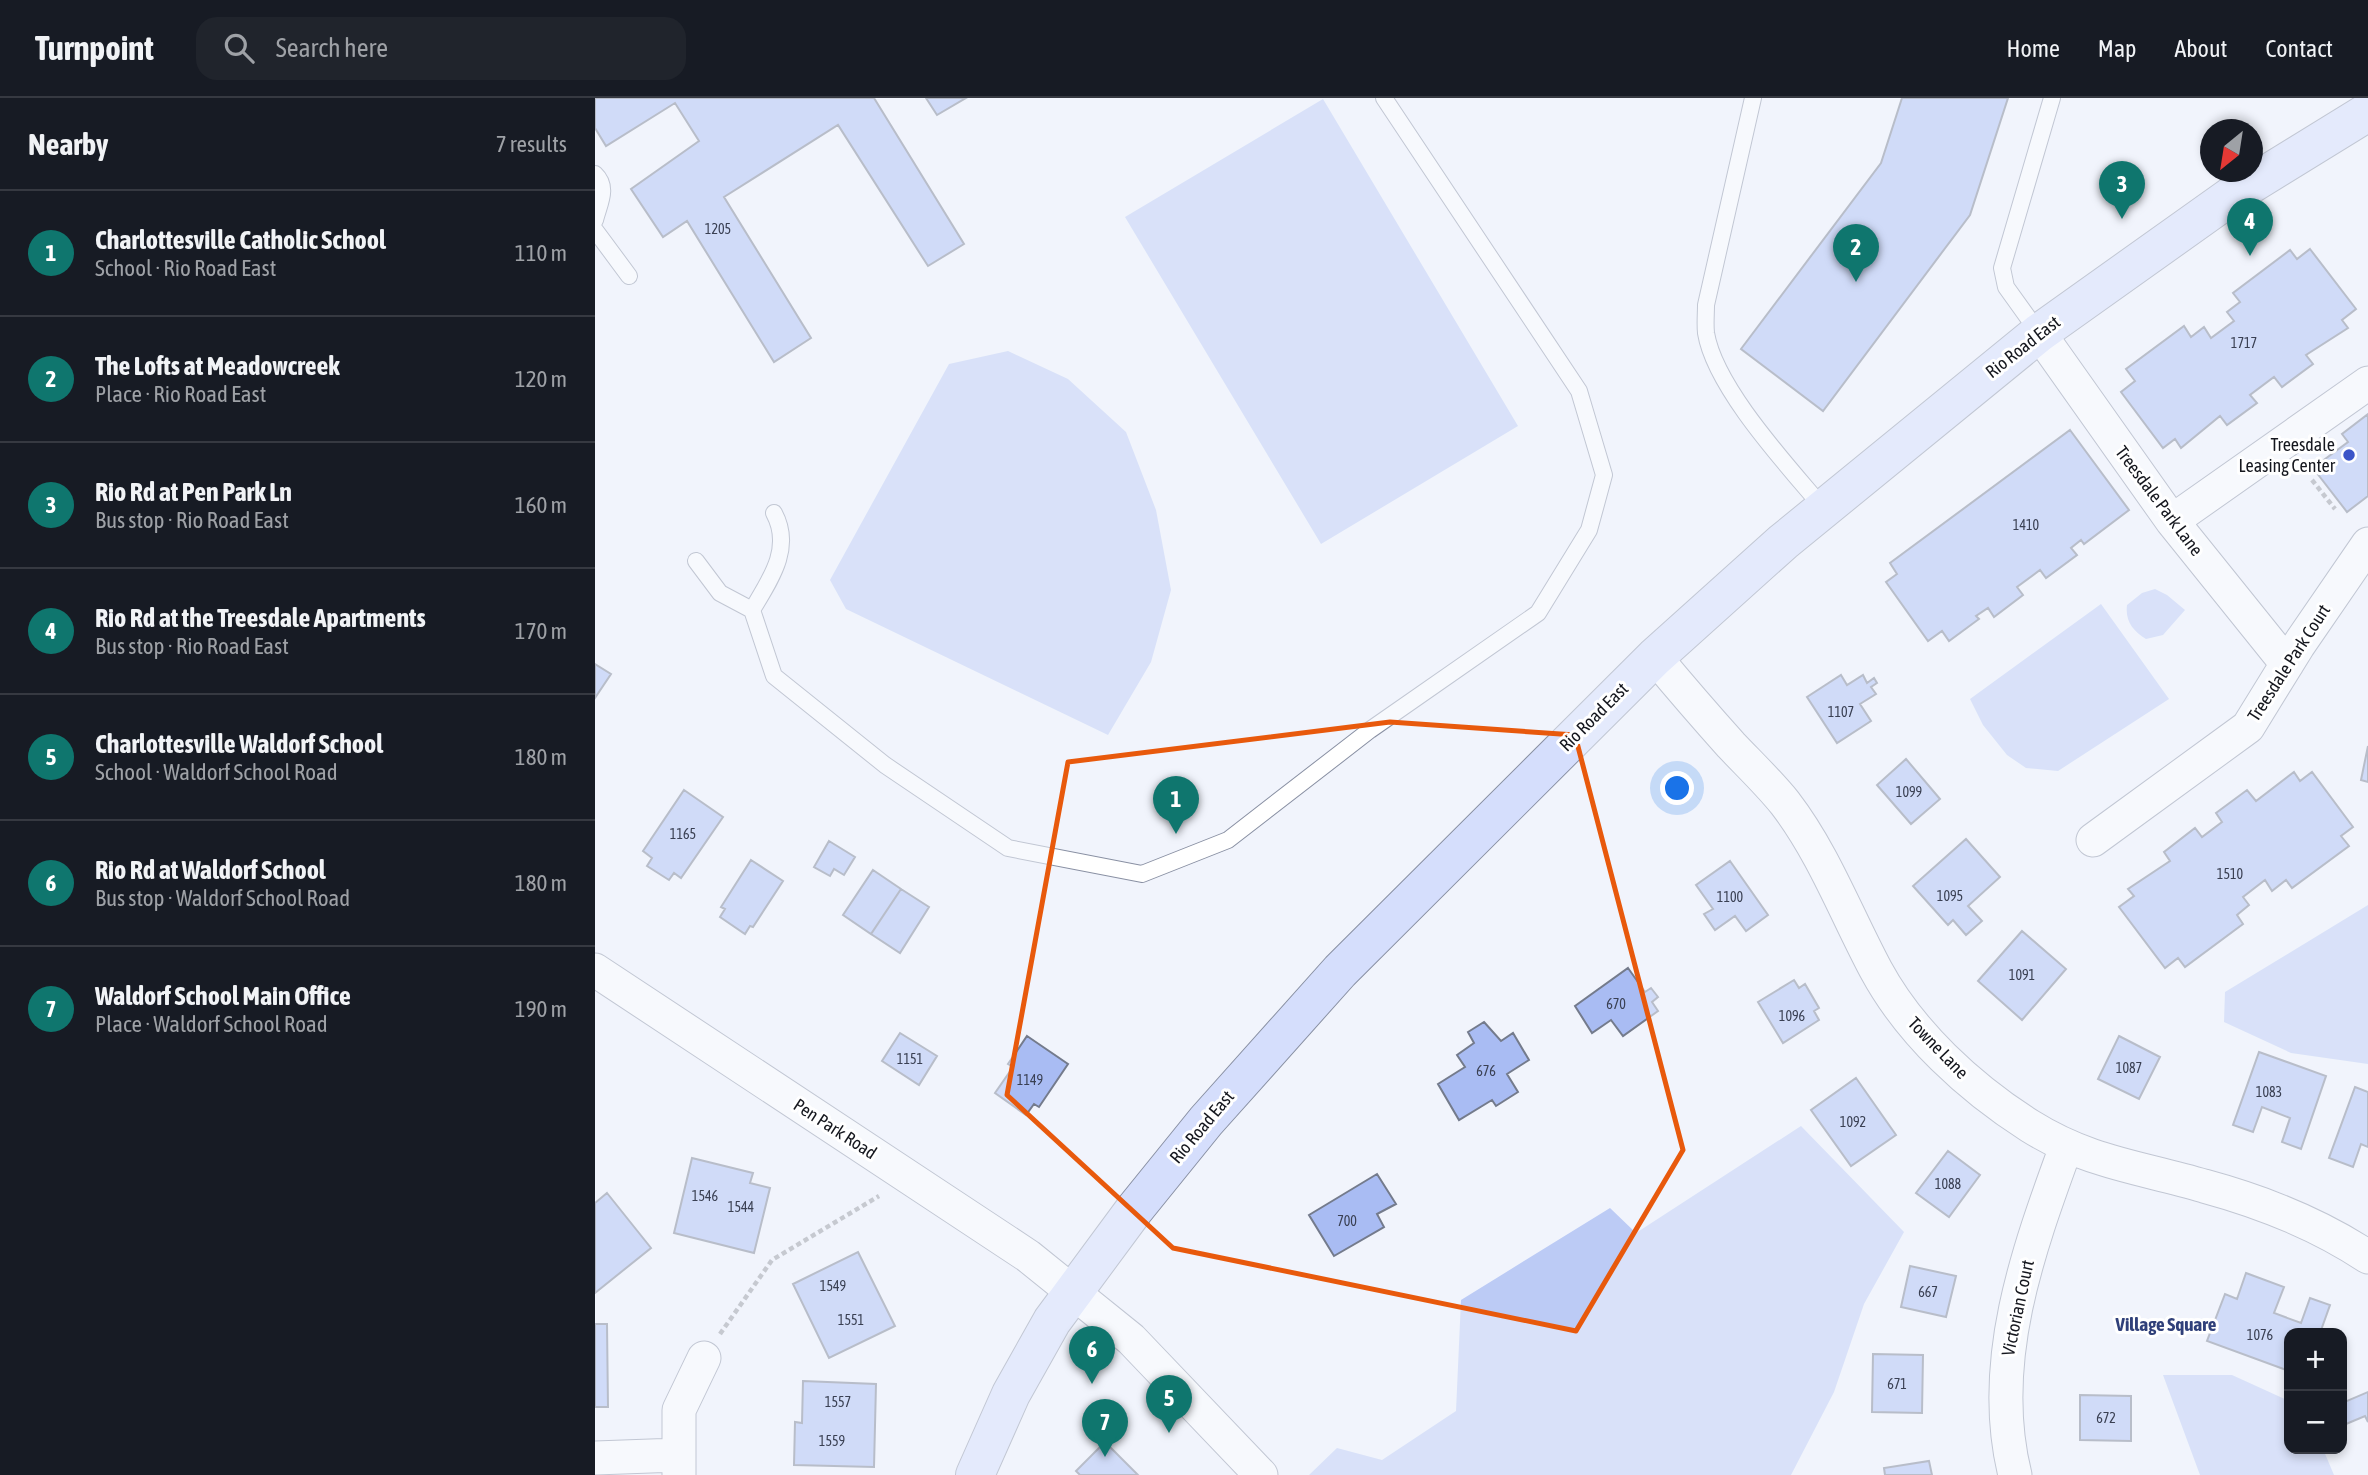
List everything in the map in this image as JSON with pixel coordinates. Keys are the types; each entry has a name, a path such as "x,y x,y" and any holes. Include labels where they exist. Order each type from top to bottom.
{"street":[{"name":"Rio Road East","path":"975,1475 1011,1394 1074,1290 1206,1121 1288,1028 1394,917 1655,657 1824,509 2039,333 2230,197 2368,112"},
{"name":"Treesdale Park Lane","path":"2039,333 2172,522 2287,664"},
{"path":"2172,522 2368,383"},
{"name":"Treesdale Park Court","path":"2093,840 2249,727 2287,664 2368,544"},
{"name":"Towne Lane","path":"1655,657 1785,803 1825,865 1877,972 1915,1027 1962,1075 2029,1125 2066,1147 2105,1163 2202,1185 2291,1214 2339,1238 2368,1257"},
{"name":"Pen Park Road","path":"595,970 1028,1256 1074,1290 1131,1339 1261,1475"},
{"name":"Victorian Court","path":"2015,1475 2006,1405 2007,1363 2014,1314 2037,1224 2066,1147"},
{"path":"595,1458 679,1465 679,1410 704,1358"}],"lane":[{"path":"696,561 720,593 752,610 774,676 885,765 1008,848 1142,874 1228,840 1370,730 1538,614 1589,530 1604,475 1579,391 1384,98"},
{"path":"1753,98 1706,305 1706,334 1722,375 1772,447 1824,509"},
{"path":"2039,333 2006,287 2001,268 2052,98"},
{"path":"595,174 601,179 603,198 595,220"},
{"path":"595,229 629,276"},
{"path":"752,610 777,568 783,528 774,513"}],"path":[{"path":"2312,480 2335,509"},
{"path":"704,1358 772,1260 881,1196"}],"highlighted area":[{"path":"1390,722 1575,735 1683,1150 1576,1331 1173,1248 1007,1095 1068,762"}],"shaded area":[{"path":"1323,99 1518,426 1321,544 1125,217"},
{"path":"1008,351 1068,379 1126,432 1156,510 1171,590 1151,662 1108,735 846,609 830,580 949,364"},
{"path":"2155,589 2185,610 2163,635 2146,639 2131,625 2127,616 2127,605 2142,593"},
{"path":"2101,604 2169,699 2058,771 2026,768 2007,755 1983,725 1970,699"},
{"path":"2368,905 2368,1064 2291,1053 2224,1022 2225,992"},
{"path":"1801,1126 1904,1232 1864,1304 1834,1392 1791,1475 1309,1475 1337,1448 1382,1460 1456,1411 1461,1300 1610,1208 1636,1233"},
{"path":"2163,1375 2232,1375 2284,1399 2284,1454 2325,1454 2334,1475 2200,1475"}],"building":[{"path":"595,98 874,98 964,244 928,266 838,125 724,197 811,338 774,362 687,221 663,237 631,189 699,141 675,103 606,146 595,128"},
{"path":"926,98 966,98 937,115"},
{"path":"1902,98 2008,98 1970,215 1823,411 1741,349 1881,163"},
{"path":"2310,249 2356,309 2342,320 2348,328 2306,355 2313,364 2282,387 2274,377 2250,395 2257,403 2227,425 2220,416 2181,448 2175,439 2163,448 2121,392 2135,381 2126,369 2184,326 2191,337 2204,327 2211,338 2234,321 2227,312 2240,302 2233,293 2290,250 2297,259"},
{"name":"Treesdale Leasing Center","path":"2368,414 2368,496 2347,512 2313,468 2348,442 2342,434"},
{"path":"2070,430 2129,510 2084,544 2081,540 2071,548 2077,555 2046,578 2040,570 2017,587 2023,595 1994,617 1988,608 1976,616 1979,619 1949,641 1942,631 1928,641 1886,582 1897,574 1890,563"},
{"path":"595,664 611,674 595,698"},
{"path":"1841,675 1847,685 1863,675 1867,683 1874,678 1877,683 1871,687 1876,694 1860,704 1871,721 1837,743 1807,697"},
{"path":"2368,746 2368,782 2361,780"},
{"path":"1906,759 1940,799 1911,824 1877,785"},
{"path":"2294,772 2300,781 2312,772 2353,827 2341,836 2349,846 2292,888 2286,880 2272,891 2265,880 2243,897 2249,905 2237,915 2243,924 2185,967 2178,958 2165,968 2119,907 2134,896 2128,889 2170,861 2164,852 2195,828 2202,837 2222,822 2216,813 2247,790 2256,801"},
{"path":"684,790 723,817 681,878 674,873 669,880 647,866 652,858 643,851"},
{"path":"1966,839 2000,877 1968,906 1982,921 1966,935 1953,920 1948,925 1913,886"},
{"path":"829,841 855,857 844,875 834,869 830,876 814,867"},
{"path":"751,860 783,881 753,927 750,926 745,934 720,917 725,909 721,907"},
{"path":"1730,861 1768,915 1746,931 1735,916 1715,930 1704,914 1713,909 1696,885"},
{"path":"873,870 901,889 871,934 843,915"},
{"path":"901,889 929,907 900,953 871,934"},
{"path":"2022,931 2066,969 2022,1020 1978,981"},
{"path":"1628,968 1645,992 1651,988 1658,997 1652,1002 1658,1011 1623,1036 1611,1020 1592,1033 1575,1006"},
{"path":"1794,980 1799,988 1805,984 1819,1008 1814,1011 1819,1020 1783,1043 1758,1002"},
{"path":"1484,1022 1501,1041 1513,1033 1529,1060 1507,1074 1518,1092 1496,1106 1492,1100 1459,1120 1438,1084 1465,1067 1457,1055 1474,1043 1468,1032"},
{"path":"900,1033 937,1056 919,1085 882,1061"},
{"path":"1027,1036 1068,1064 1039,1107 1034,1104 1026,1115 995,1093 1013,1067 1008,1064"},
{"path":"2119,1036 2160,1057 2139,1099 2098,1079"},
{"path":"2259,1052 2326,1076 2301,1149 2282,1142 2290,1118 2262,1107 2253,1132 2233,1125"},
{"path":"1856,1078 1896,1135 1851,1166 1811,1110"},
{"path":"2355,1087 2368,1092 2368,1147 2361,1144 2353,1167 2329,1158"},
{"path":"1948,1151 1980,1175 1949,1217 1916,1193"},
{"path":"692,1158 753,1173 750,1183 770,1188 754,1253 674,1233"},
{"path":"1377,1174 1396,1204 1377,1214 1384,1227 1334,1256 1309,1215"},
{"path":"607,1193 651,1248 595,1293 595,1203"},
{"path":"858,1252 895,1326 829,1358 793,1284"},
{"path":"1910,1266 1956,1276 1946,1317 1901,1307"},
{"path":"2246,1273 2284,1287 2274,1313 2301,1323 2310,1298 2330,1305 2322,1328 2284,1328 2284,1369 2207,1341 2225,1294 2237,1299"},
{"path":"595,1324 607,1324 608,1407 595,1407"},
{"path":"1873,1354 1923,1355 1922,1413 1872,1412"},
{"path":"803,1381 876,1384 874,1467 794,1465 795,1422 802,1423"},
{"path":"2368,1392 2368,1422 2365,1416 2347,1424 2347,1401"},
{"path":"2080,1395 2131,1396 2131,1441 2080,1440"},
{"path":"1105,1442 1138,1475 1080,1475 1076,1471"},
{"path":"1929,1461 1932,1475 1885,1475 1884,1468"}],"place":[{"name":"Rio Rd at Pen Park Ln","path":"2122,219"},
{"name":"Rio Rd at the Treesdale Apartments","path":"2250,256"},
{"name":"The Lofts at Meadowcreek","path":"1856,282"},
{"name":"Treesdale Leasing Center","path":"2349,455"},
{"name":"Charlottesville Catholic School","path":"1176,834"},
{"name":"Rio Rd at Waldorf School","path":"1092,1384"},
{"name":"Charlottesville Waldorf School","path":"1169,1433"},
{"name":"Waldorf School Main Office","path":"1105,1457"}],"district":[{"name":"Village Square","path":"2166,1324"}]}
